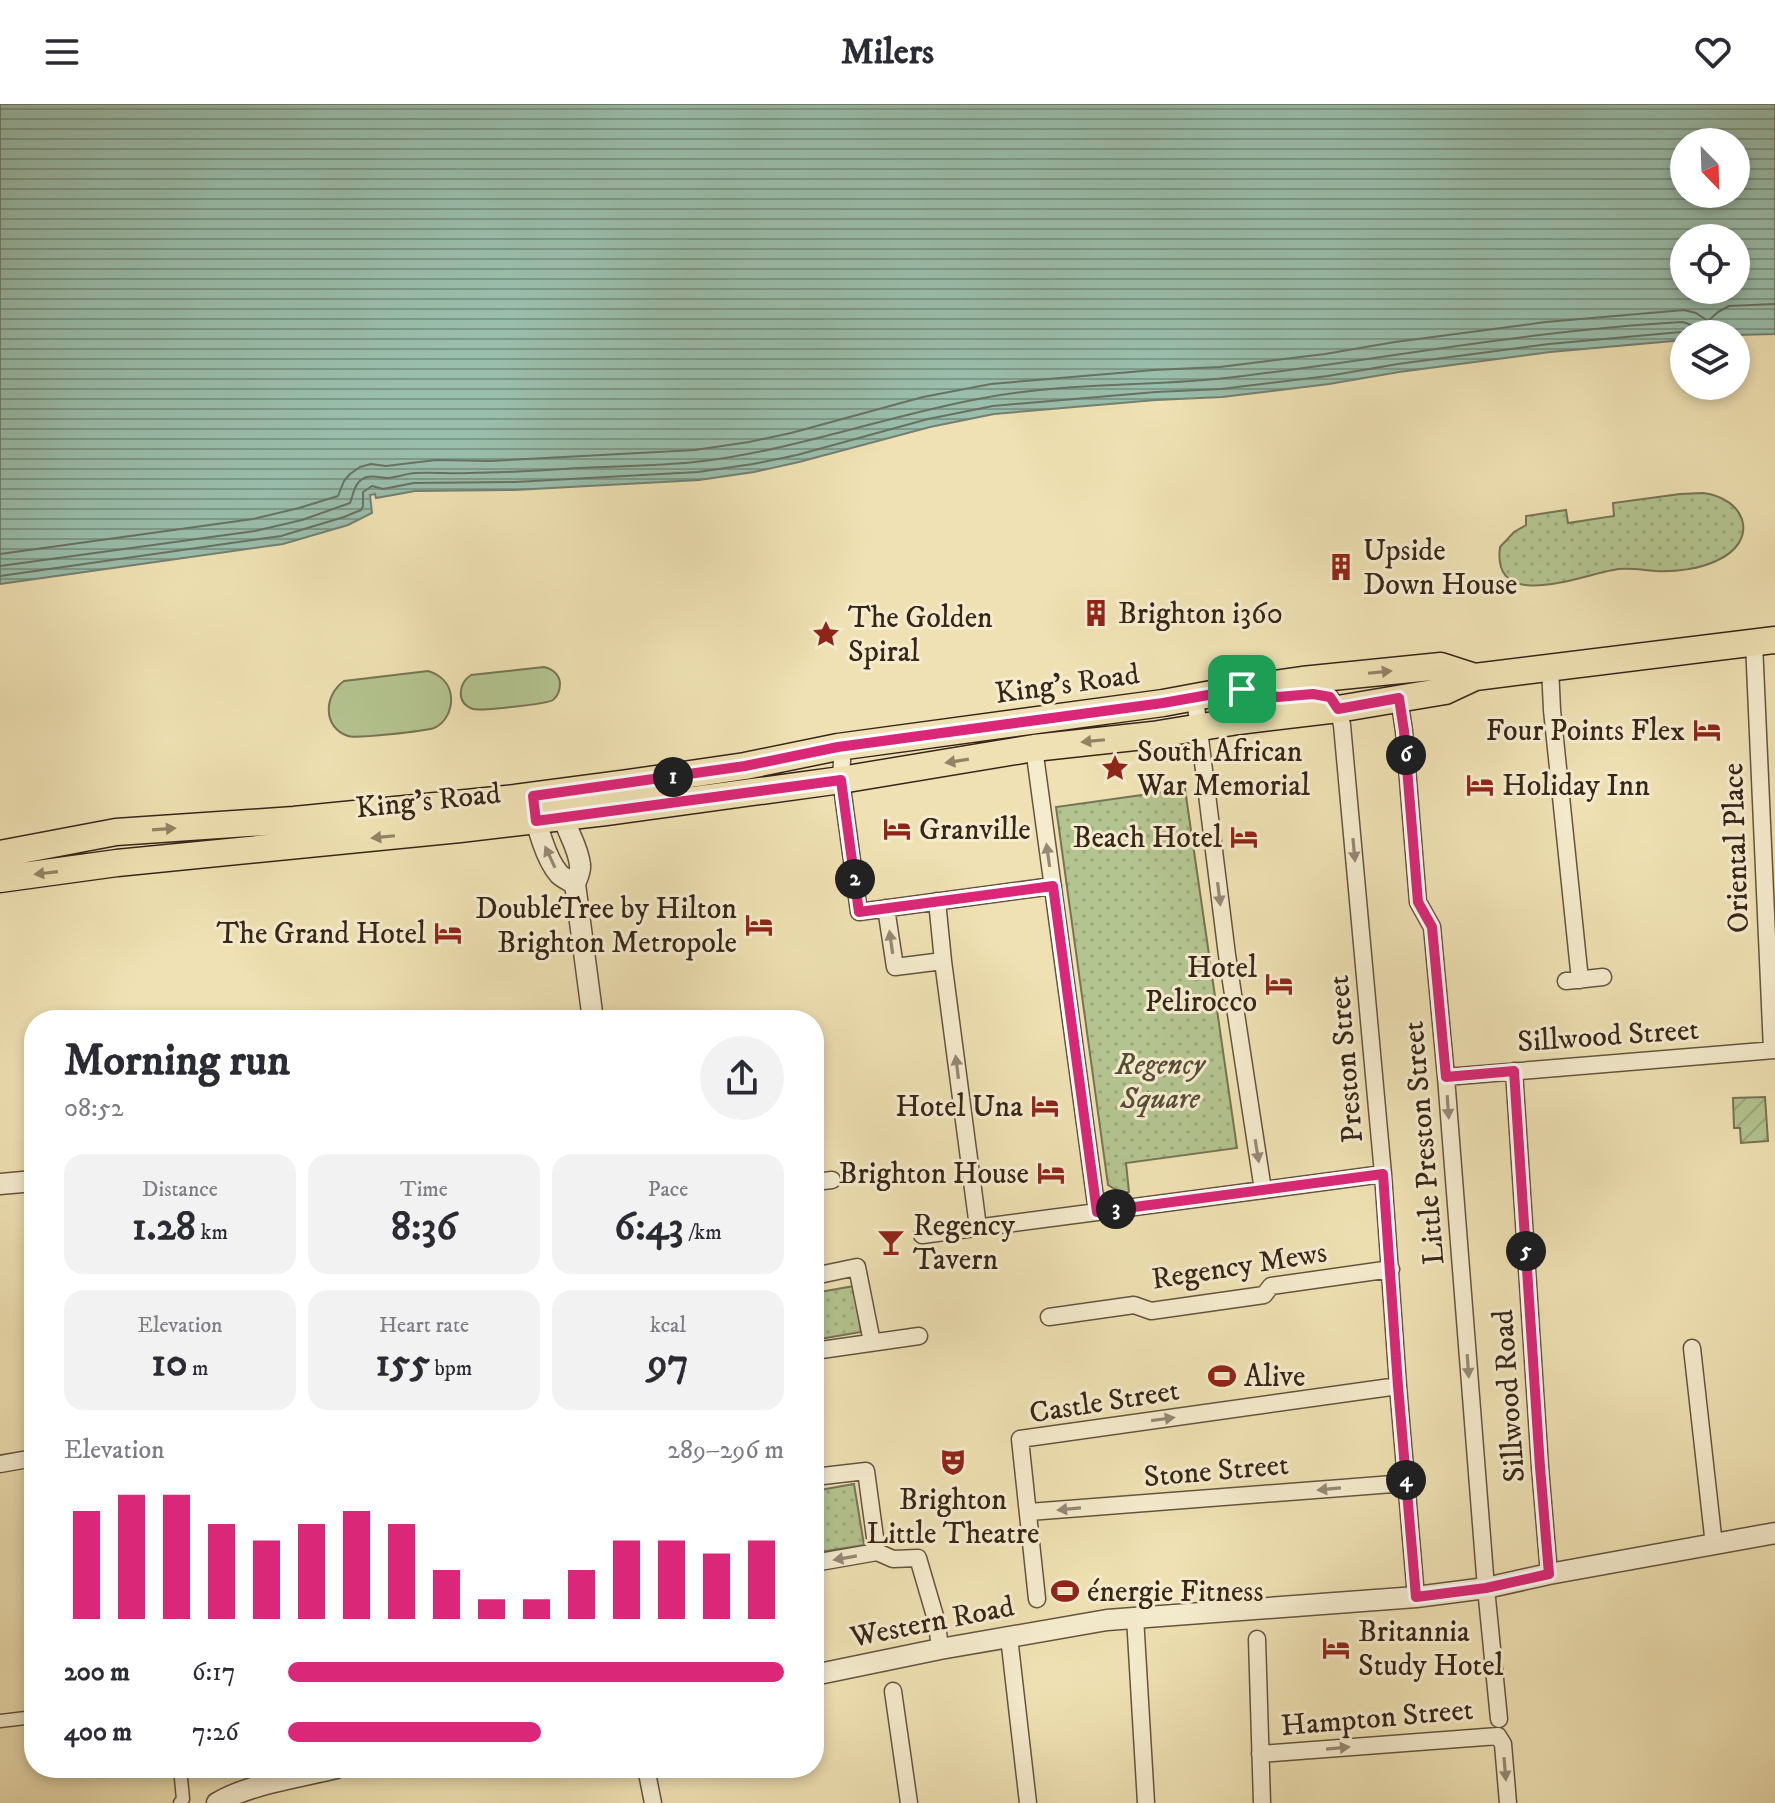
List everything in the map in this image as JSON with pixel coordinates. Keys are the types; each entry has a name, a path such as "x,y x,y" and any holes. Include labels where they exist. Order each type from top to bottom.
{"main road":[{"name":"King's Road","path":"0,879 547,807 841,780 1034,748 1338,709 1445,691 1475,677 1765,642"},
{"name":"King's Road","path":"0,854 116,832 547,807 838,747 1242,689 1441,666 1475,677"}],"street":[{"name":"Oriental Place","path":"1765,642 1774,1050"},
{"path":"1550,667 1573,981 1603,977"},
{"path":"1242,689 1278,697 1313,694 1330,697 1338,709"},
{"path":"1195,698 1227,955 1263,1190"},
{"name":"Little Preston Street","path":"1399,698 1418,902 1432,927 1498,1728 1503,1744 1508,1803"},
{"name":"Preston Street","path":"1338,709 1345,746 1383,1174 1416,1597"},
{"path":"838,747 859,912 1053,886"},
{"path":"1034,748 1097,1212"},
{"path":"547,807 574,844 581,867 575,884 592,1010"},
{"path":"937,901 978,1227"},
{"path":"886,908 895,967 943,961"},
{"name":"Sillwood Street","path":"1446,1077 1774,1050"},
{"name":"Sillwood Road","path":"1514,1071 1549,1574"},
{"path":"922,1235 1383,1174"},
{"path":"824,1181 832,1180"},
{"path":"0,1184 24,1182"},
{"path":"824,1274 857,1267 872,1342"},
{"name":"Regency Mews","path":"1049,1317 1134,1305 1151,1311 1264,1295 1271,1286 1391,1269"},
{"path":"824,1349 919,1336"},
{"path":"1692,1348 1714,1545"},
{"name":"Castle Street","path":"1037,1599 1020,1439 1398,1386"},
{"path":"0,1464 24,1460"},
{"path":"824,1476 866,1471 877,1552"},
{"name":"Stone Street","path":"1029,1512 1406,1483"},
{"name":"Western Road","path":"824,1673 1107,1620 1416,1597 1486,1588 1775,1533"},
{"path":"824,1561 877,1552 893,1559 918,1558 937,1623 940,1649"},
{"path":"1135,1617 1146,1803"},
{"path":"1009,1637 1028,1803"},
{"path":"1257,1639 1262,1803"},
{"path":"893,1691 909,1803"},
{"path":"0,1721 24,1718"},
{"name":"Hampton Street","path":"1260,1754 1498,1728"},
{"path":"180,1803 183,1799 181,1778"},
{"path":"217,1803 228,1796 296,1778"},
{"path":"648,1778 653,1803"}],"green space":[{"path":"1703,493 1730,503 1738,511 1743,532 1730,553 1709,564 1671,571 1619,569 1544,585 1526,585 1510,580 1501,568 1500,547 1514,532 1526,525 1526,516 1566,510 1568,523 1614,516 1613,503"},
{"path":"544,667 555,672 560,683 556,696 548,702 473,709 461,698 462,688 471,675"},
{"path":"428,671 444,681 450,692 449,711 438,726 405,733 353,737 334,726 330,718 330,702 337,687 344,681"},
{"name":"Regency Square","path":"1185,789 1237,1148 1126,1163 1129,1192 1121,1193 1108,1185 1056,807"},
{"path":"1765,1097 1768,1141 1741,1143 1740,1128 1734,1128 1733,1098"},
{"path":"854,1286 861,1332 824,1338 824,1291"},
{"path":"854,1484 864,1545 824,1551 824,1489"}],"water":[{"path":"0,104 1775,104 1775,334 1750,335 1750,320 1670,320 1670,341 1550,352 1222,397 994,414 930,427 799,462 699,480 515,490 415,491 376,498 375,494 370,495 372,513 348,525 283,544 0,584"}],"place":[{"name":"Upside Down House","path":"1341,567"},
{"name":"Brighton i360","path":"1096,613"},
{"name":"The Golden Spiral","path":"826,634"},
{"name":"Four Points Flex","path":"1707,730"},
{"name":"South African War Memorial","path":"1115,768"},
{"name":"Holiday Inn","path":"1480,785"},
{"name":"Granville","path":"897,829"},
{"name":"Beach Hotel","path":"1244,837"},
{"name":"DoubleTree by Hilton Brighton Metropole","path":"759,925"},
{"name":"The Grand Hotel","path":"448,933"},
{"name":"Hotel Pelirocco","path":"1279,984"},
{"name":"Hotel Una","path":"1045,1106"},
{"name":"Brighton House","path":"1051,1173"},
{"name":"Regency Tavern","path":"891,1242"},
{"name":"Alive","path":"1222,1376"},
{"name":"Brighton Little Theatre","path":"953,1462"},
{"name":"énergie Fitness","path":"1065,1591"},
{"name":"Britannia Study Hotel","path":"1336,1648"}],"route":[{"path":"1242,689 1278,697 1313,694 1330,697 1338,709 1399,698 1418,902 1432,927 1446,1077 1514,1071 1549,1574 1486,1588 1416,1597 1383,1174 1097,1212 1053,886 859,912 841,780 536,821 533,796 745,766 838,747 1163,703 1242,689"}]}
